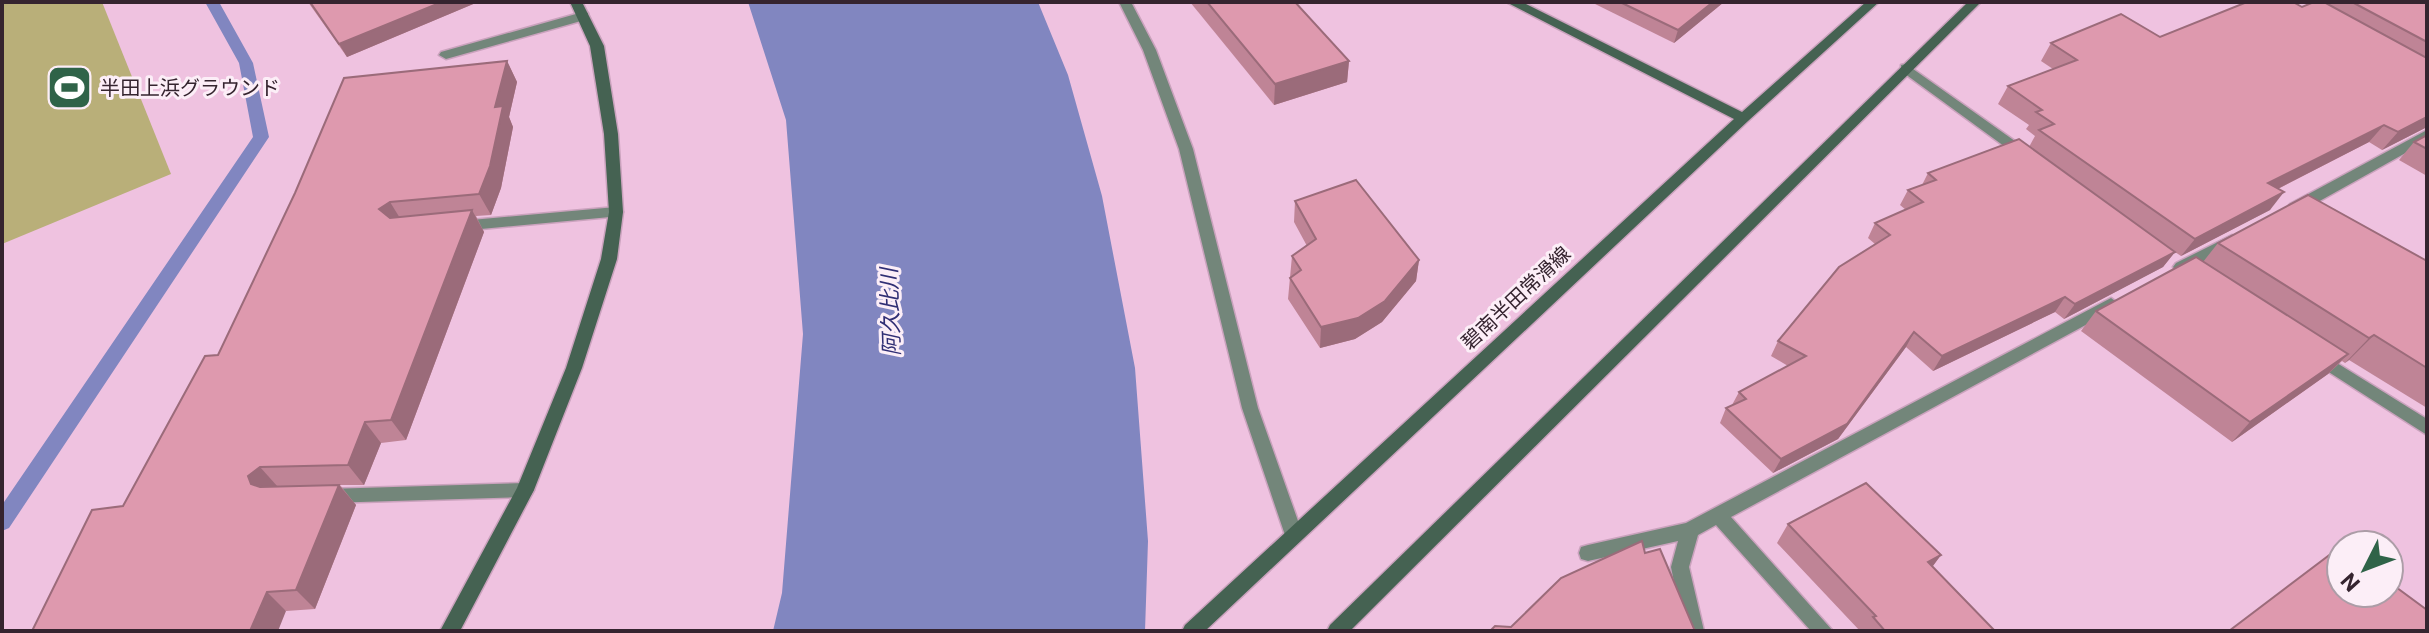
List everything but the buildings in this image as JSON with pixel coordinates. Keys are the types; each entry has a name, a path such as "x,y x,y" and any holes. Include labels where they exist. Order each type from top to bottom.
{"main road":[{"path":"1512,2 1743,118"},
{"name":"碧南半田常滑線","path":"1192,631 1743,118 1873,2"},
{"path":"1337,631 1975,2"},
{"path":"450,631 525,490 574,368 609,259 616,212 611,134 597,46 580,9"}],"street":[{"path":"1125,2 1160,75 1180,128 1251,411 1294,535"},
{"path":"446,55 580,9"},
{"path":"1906,68 2042,167"},
{"path":"2277,217 2427,135"},
{"path":"451,227 616,212"},
{"path":"2176,269 2249,231"},
{"path":"1588,553 1690,530 2124,297"},
{"path":"2306,349 2427,428"},
{"path":"309,496 525,490"},
{"path":"1718,515 1823,631"},
{"path":"1690,530 1680,567 1694,631"}],"shaded area":[{"name":"半田上浜グラウンド","path":"2,2 102,2 171,174 2,244"}],"water":[{"name":"阿久比川","path":"748,2 1038,2 1068,75 1102,196 1135,368 1148,541 1145,631 773,631 782,593 803,334 786,120"}],"waterway":[{"path":"2,522 261,137 246,63 212,2"}],"place":[{"name":"半田上浜グラウンド","path":"69,88"}]}
